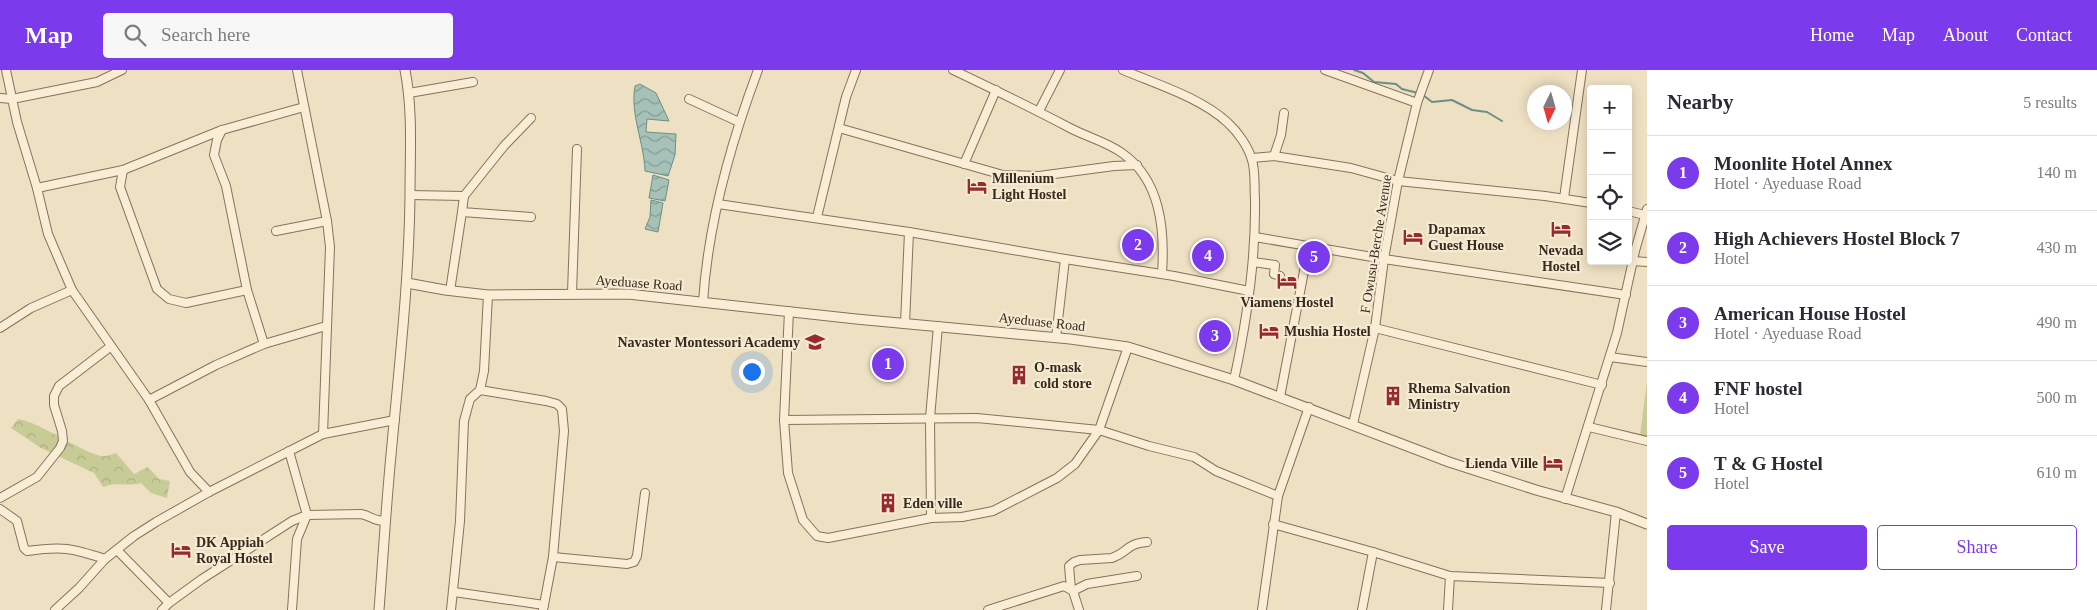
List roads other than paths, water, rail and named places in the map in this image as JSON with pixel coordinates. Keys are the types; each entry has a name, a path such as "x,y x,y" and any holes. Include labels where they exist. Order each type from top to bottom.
{"street":[{"path":"6,70 17,122 37,188 48,234 72,290 110,347 149,400 190,472 209,492"},
{"path":"0,98 12,99 97,82 120,70"},
{"path":"297,70 327,221 330,247 323,434"},
{"path":"379,610 385,521 407,284 410,195 409,93 405,70"},
{"path":"703,302 708,252 718,204 739,122 758,70"},
{"path":"817,217 846,97 856,70"},
{"path":"954,70 1121,152 1137,165 1157,200 1164,234 1162,274"},
{"path":"1039,111 1060,70"},
{"path":"1123,70 1199,103 1215,112 1228,123 1252,158 1255,190 1253,262 1234,380"},
{"path":"1325,70 1417,103"},
{"name":"F Owusu-Berche Avenue","path":"1353,424 1375,328 1384,259 1398,181 1417,103 1429,70"},
{"path":"1564,198 1582,70"},
{"path":"409,93 473,82"},
{"path":"964,164 996,90"},
{"path":"689,99 739,122"},
{"path":"37,188 124,170 222,130 304,107"},
{"path":"1274,156 1281,135 1284,113"},
{"path":"450,291 464,196 489,164 531,118"},
{"path":"839,128 997,174 1032,176 1137,165"},
{"path":"222,130 217,140 214,155 226,186 247,290 264,344"},
{"path":"572,293 577,149"},
{"path":"1252,158 1274,156 1351,168 1398,181 1564,198 1587,202"},
{"path":"124,170 120,187 157,289 169,299 186,303 247,290"},
{"path":"410,195 464,196"},
{"path":"718,204 909,232 1162,274 1249,291"},
{"path":"1566,499 1610,357 1646,212 1632,211"},
{"path":"462,212 531,217"},
{"path":"276,231 327,221"},
{"path":"905,324 909,232"},
{"path":"1255,237 1384,259 1626,295"},
{"path":"1280,397 1308,245"},
{"path":"1056,338 1065,259"},
{"path":"1633,261 1647,262"},
{"path":"1253,262 1275,265 1274,274 1280,276"},
{"name":"Ayeduase Road","path":"407,284 488,295 628,294 1128,347 1234,380 1449,462 1566,499 1616,512 1647,524"},
{"path":"0,328 31,308 72,290"},
{"path":"451,610 460,522 464,421 470,400 480,390 486,350 488,295"},
{"path":"789,311 784,420 788,473 804,520 817,536 828,538 931,518 962,517 993,511 1039,489 1057,478 1075,464 1099,430 1128,347"},
{"path":"149,400 216,365 264,344 326,326"},
{"path":"931,518 930,418 938,326"},
{"path":"1375,328 1602,385"},
{"path":"0,498 36,477 60,448 63,440 54,405 56,392 59,386 110,347"},
{"path":"1610,357 1647,362"},
{"path":"454,592 543,607 549,588 553,558 564,431 562,409 556,404 546,401 480,390"},
{"path":"1262,610 1278,496 1309,407"},
{"path":"784,420 977,418 1099,430 1194,457 1216,471 1278,496"},
{"path":"55,610 79,588 105,559 156,522 209,492 323,434 395,420"},
{"path":"1589,427 1647,442"},
{"path":"289,451 307,515 297,539 292,610"},
{"path":"553,558 628,564 634,562 637,556 645,493"},
{"path":"0,509 17,521 24,548 27,551 58,547 76,549 105,559"},
{"path":"1606,610 1616,512"},
{"path":"162,610 169,602 272,532 307,515 362,514 375,521 385,521"},
{"path":"1273,524 1450,576 1610,583"},
{"path":"1079,610 1072,590 1069,566 1074,562 1112,558 1118,556 1131,544 1147,542"},
{"path":"118,550 169,602"},
{"path":"1362,610 1373,552"},
{"path":"988,610 1064,586 1072,590 1087,584 1137,576"},
{"path":"1448,610 1450,576"}],"water":[{"path":"640,84 656,93 669,121 647,119 646,132 676,134 675,155 668,176 645,171 634,107 635,86"},
{"path":"653,175 669,180 665,201 649,198"},
{"path":"651,200 663,203 658,232 645,229 650,217"}],"waterway":[{"path":"1354,70 1363,73 1374,82 1396,84 1402,89 1418,93"},
{"path":"1423,95 1432,102 1452,100 1472,110 1487,112 1502,121"}],"place":[{"name":"Millenium Light Hostel","path":"977,186"},
{"name":"Nevada Hostel","path":"1561,229"},
{"name":"Dapamax Guest House","path":"1413,237"},
{"name":"High Achievers Hostel Block 7","path":"1138,245"},
{"name":"FNF hostel","path":"1208,256"},
{"name":"T & G Hostel","path":"1314,257"},
{"name":"Viamens Hostel","path":"1287,281"},
{"name":"Mushia Hostel","path":"1269,331"},
{"name":"American House Hostel","path":"1215,336"},
{"name":"Navaster Montessori Academy","path":"815,342"},
{"name":"Moonlite Hotel Annex","path":"888,364"},
{"name":"O-mask cold store","path":"1019,375"},
{"name":"Rhema Salvation Ministry","path":"1393,396"},
{"name":"Lienda Ville","path":"1553,463"},
{"name":"Eden ville","path":"888,503"},
{"name":"DK Appiah Royal Hostel","path":"181,550"}]}
